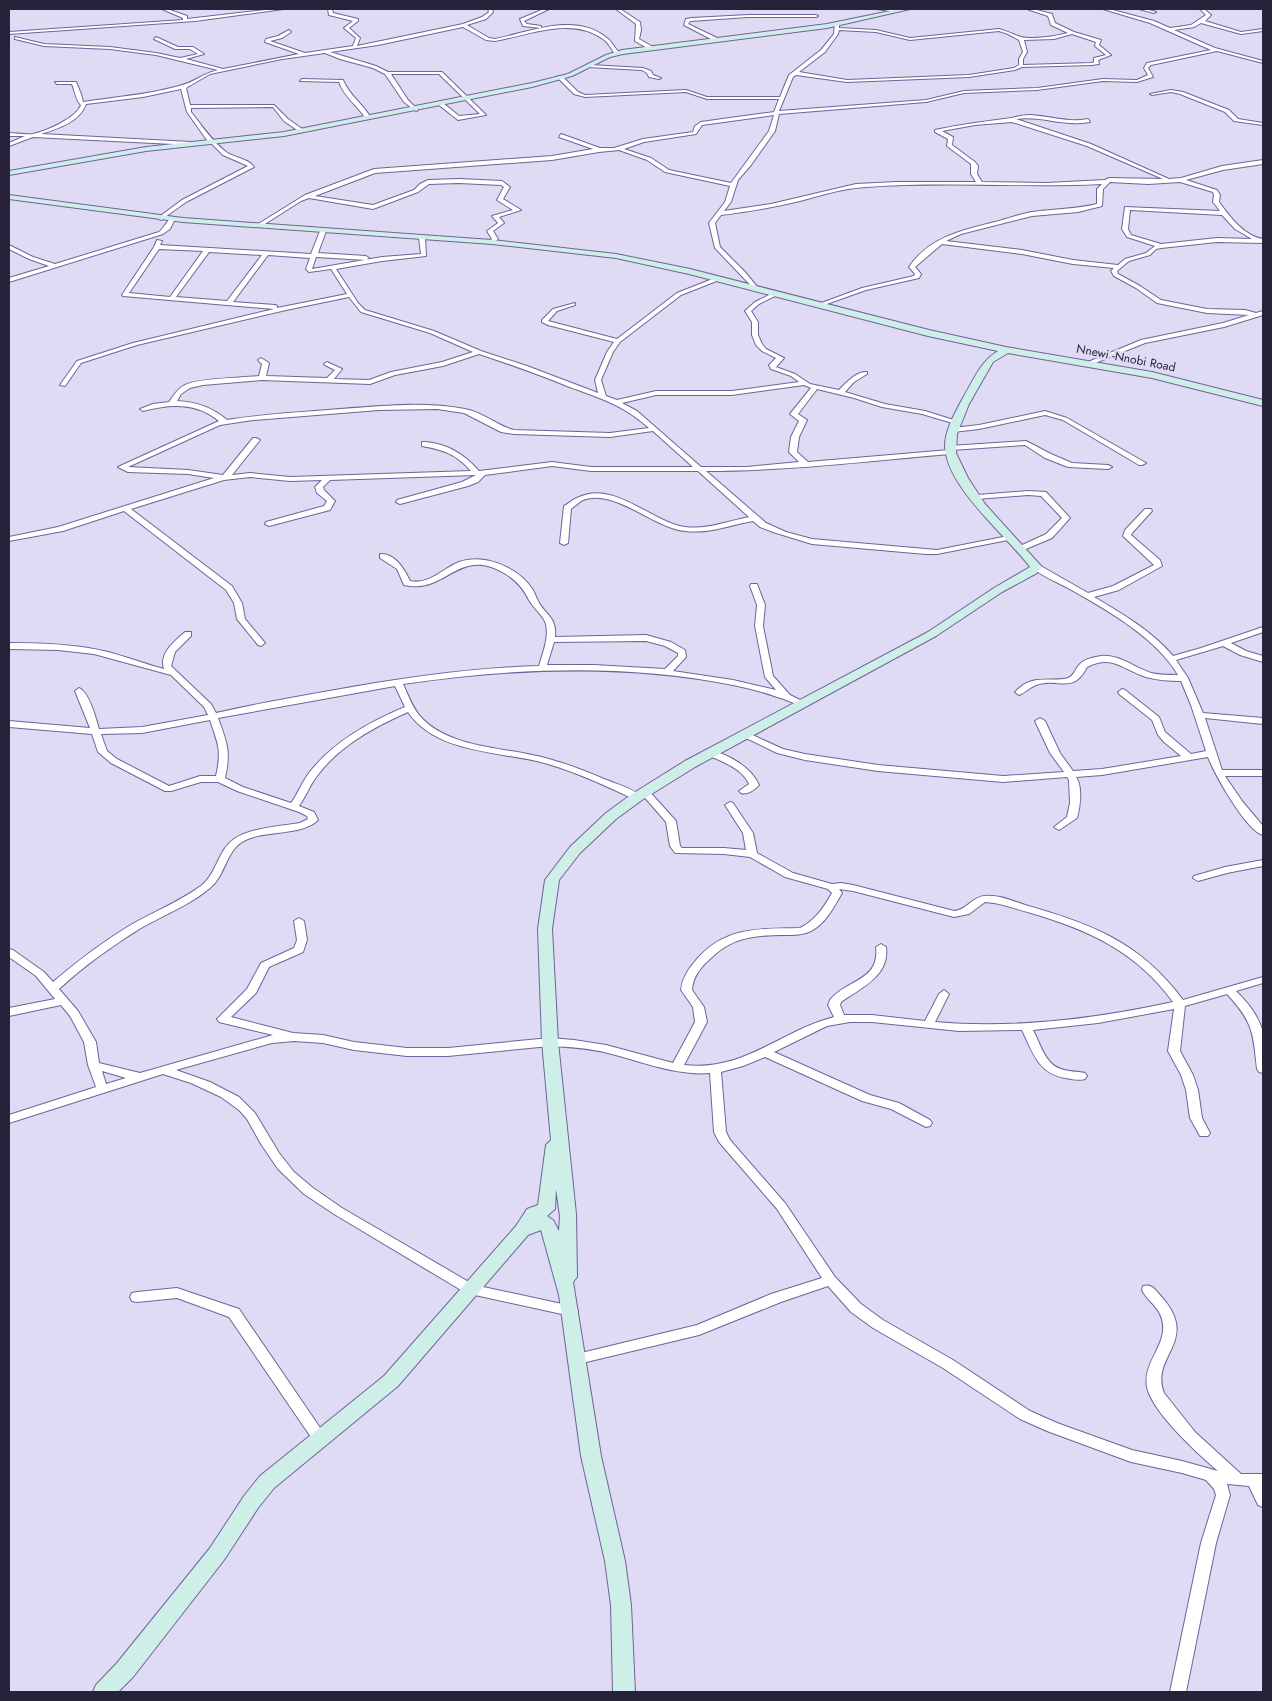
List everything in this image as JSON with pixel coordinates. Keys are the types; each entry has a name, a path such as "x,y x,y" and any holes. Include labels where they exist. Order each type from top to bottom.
{"main road":[{"name":"Nnewi -Nnobi Road","path":"9,197 161,218 492,242 616,256 650,262 819,306 983,345 1090,363 1194,384 1263,403"},
{"path":"983,345 990,360"},
{"path":"624,1692 621,1605 615,1561 592,1456 570,1303 567,1216 550,1042 545,929 552,880 575,850 611,816 641,794 711,753 932,634 998,590 1033,571 1036,567 1021,549 1008,538 959,473 951,458 950,450 954,426 990,360 1006,350"},
{"path":"557,1122 545,1216 570,1303"},
{"path":"104,1692 125,1670 217,1554 251,1502 268,1482 391,1381 522,1230 545,1216 556,1206 561,1208 567,1216"}],"street":[{"path":"164,9 185,17 185,20"},
{"path":"9,34 185,20 242,11 282,9"},
{"path":"330,9 331,14 356,20 346,28 358,38 355,46 357,48"},
{"path":"82,104 143,96 183,87 206,74 306,55 357,48 463,25 484,18 491,12 490,9"},
{"path":"547,9 522,20 525,25 543,28 592,29 606,38 617,53"},
{"path":"618,9 636,20 639,26 637,40 651,48"},
{"path":"879,9 896,11"},
{"path":"9,173 118,154 302,131 416,110 560,77 590,66 617,53 838,27 907,9"},
{"path":"794,73 847,81 970,76 1011,70 1021,66 1092,64 1097,63 1096,59 1109,55 1097,45 1099,41 1072,33 1053,24 1050,15 1028,9"},
{"path":"1105,9 1148,21 1217,50 1263,62"},
{"path":"1142,9 1154,12"},
{"path":"1202,9 1208,15 1202,21"},
{"path":"714,41 685,26 688,20 732,16 816,16"},
{"path":"1168,30 1192,26 1196,22 1202,21 1241,33 1263,30"},
{"path":"463,25 470,31 492,40 543,28"},
{"path":"838,27 876,31 910,38 999,30 1010,33 1021,40 1054,38 1072,33"},
{"path":"756,289 717,247 712,223 728,202 734,180 749,164 772,131 776,113 791,76 823,51 838,27"},
{"path":"289,31 267,42 306,55"},
{"path":"9,34 44,45 110,48 156,54 225,70"},
{"path":"9,41 17,38"},
{"path":"156,38 177,48 191,48 202,54 182,59"},
{"path":"1021,40 1025,52 1021,59 1021,66"},
{"path":"258,226 307,196 382,169 552,158 600,150 620,149 644,141 697,132 697,126 701,124 776,113 898,102 926,102 964,92 1037,89 1103,80 1130,82 1144,80 1151,76 1146,68 1149,64 1217,50"},
{"path":"326,52 340,59 374,67 388,74 439,72 484,115 458,118 441,104"},
{"path":"590,66 643,69 649,72 651,76 659,78"},
{"path":"388,74 404,101 416,110"},
{"path":"560,77 576,94 585,96 686,91 707,98 782,98"},
{"path":"302,80 341,81 343,88 361,106 368,118"},
{"path":"9,145 57,127 80,113 82,104 74,83 57,83"},
{"path":"161,218 184,201 251,167 225,154 212,142 192,118 183,87"},
{"path":"1152,94 1171,91 1181,93 1227,111 1236,120 1263,124"},
{"path":"188,107 274,106 286,120 302,131"},
{"path":"978,182 974,174 975,166 973,163 949,146 951,138 937,132 975,123 1007,120 1029,115 1067,124 1088,121"},
{"path":"1007,120 1089,144 1162,177 1166,179 1165,181"},
{"path":"9,134 191,144"},
{"path":"561,136 600,150"},
{"path":"620,149 649,160 667,171 733,185"},
{"path":"720,213 757,209 835,189 866,186 941,182 1057,185 1114,180 1165,181 1177,180 1222,168 1263,162"},
{"path":"1177,180 1215,191 1217,195 1216,202 1234,227 1263,241"},
{"path":"307,196 373,207 416,191 422,184 428,182 502,183 507,187 500,200 518,210 495,216 501,222 490,231 495,239 492,242"},
{"path":"819,306 864,289 917,277 912,267 914,264 941,242 959,233 1032,214 1078,210 1100,205 1099,192 1107,182"},
{"path":"1161,246 1129,236 1125,229 1127,208 1224,213"},
{"path":"9,280 160,233 168,228 172,219"},
{"path":"323,231 313,256 310,271 424,255 422,238"},
{"path":"160,233 157,247 125,295 286,308"},
{"path":"1255,315 1246,312 1197,310 1159,302 1138,287 1116,275 1114,271 1127,260 1144,256 1154,248 1161,246 1188,244 1205,240 1263,241"},
{"path":"941,242 1022,252 1073,262 1120,267"},
{"path":"9,247 55,266"},
{"path":"157,247 382,260"},
{"path":"172,299 207,250"},
{"path":"229,304 266,254"},
{"path":"333,268 363,311 432,332 479,352 525,367 616,402 635,412 755,518 771,528 807,541 926,552 937,552 1008,538"},
{"path":"603,398 598,380 608,357 618,341 679,294 717,279"},
{"path":"775,294 748,311 755,322 756,340 764,350 781,358 772,367 793,375 805,383 856,396 884,406 923,412 954,426 979,427 1045,413 1065,419 1142,463"},
{"path":"63,385 79,362 82,361 143,342 286,308 351,295"},
{"path":"573,304 556,310 544,321 618,341"},
{"path":"1090,363 1143,340 1224,325 1263,313"},
{"path":"172,403 179,393 188,386 235,379 262,378 374,381 393,373 452,361 479,352"},
{"path":"261,360 266,363 262,378"},
{"path":"326,364 339,369 329,380"},
{"path":"840,393 852,381 865,373"},
{"path":"616,402 656,393 732,393 805,383"},
{"path":"808,464 799,459 793,452 795,437 803,422 802,418 794,415 815,387"},
{"path":"142,409 172,403 206,408 215,412 224,421"},
{"path":"655,429 605,435 514,432 504,430 466,411 417,406 224,421 122,467 128,470 188,472 224,477 250,475 290,480 330,477 480,473 552,464 591,469 747,469 1026,443 1048,456 1071,465 1108,467"},
{"path":"9,538 60,529 224,477 256,440"},
{"path":"425,444 437,445 453,451 480,473"},
{"path":"400,502 465,484 475,480 480,473"},
{"path":"269,524 327,508 331,501 320,492 319,487 330,477"},
{"path":"977,497 1028,493 1043,494 1064,515 1065,521 1049,536 1021,549"},
{"path":"564,543 567,508 577,500 588,497 615,499 684,529 707,527 755,518"},
{"path":"126,509 228,588 238,603 241,619 261,643"},
{"path":"1087,596 1116,588 1158,566 1157,562 1127,536 1128,532 1148,511"},
{"path":"383,556 400,568 407,583 413,585 427,584 467,562 486,563 509,573 530,592 535,604 550,623 551,629 542,669"},
{"path":"1036,567 1087,596 1139,631 1171,659 1184,678 1219,773 1228,789 1263,832"},
{"path":"754,586 762,605 759,626 769,677 786,696"},
{"path":"1171,659 1263,629"},
{"path":"188,634 170,651 166,658 167,667 208,706 213,716 224,747 224,761 220,779"},
{"path":"549,640 646,638 668,644 682,652 682,657 668,671"},
{"path":"1224,643 1243,653 1263,659"},
{"path":"9,646 74,649 108,655 154,670 173,673"},
{"path":"1019,692 1036,682 1070,681 1076,678 1083,665 1102,658 1118,660 1151,676 1184,678"},
{"path":"9,724 96,732 142,730 442,676 542,669 606,668 668,671 738,683 786,696 802,703"},
{"path":"398,683 409,708 421,722 434,732 483,748 561,765 641,794 671,821 675,846 679,851 724,851 752,854 789,875 832,887 853,888 954,914 968,911 979,901 985,899 1071,921 1105,936 1128,950 1154,971 1180,1004 1174,1051 1187,1075 1192,1090 1196,1118 1204,1133"},
{"path":"53,988 75,968 107,946 152,918 189,899 210,884 221,869 226,855 237,841 303,825 313,820 311,814 240,789 220,779 200,779 172,789 164,787 114,761 103,752 87,707 79,691"},
{"path":"1122,692 1156,719 1161,733 1167,740 1189,757"},
{"path":"293,807 298,802 314,773 334,753 380,721 409,708"},
{"path":"1198,715 1263,722"},
{"path":"1040,721 1055,753 1072,774 1075,794 1073,814 1072,818 1060,827"},
{"path":"745,735 780,751 796,755 878,768 1003,779 1102,772 1212,754"},
{"path":"711,753 740,769 753,781 754,785 744,791"},
{"path":"1219,773 1263,773"},
{"path":"730,805 748,833 752,854"},
{"path":"1198,878 1225,870 1263,863"},
{"path":"677,1067 701,1022 698,1007 686,990 687,982 710,950 736,936 761,932 802,932 810,929 820,919 837,893 832,887"},
{"path":"299,921 302,940 299,950 265,965 252,991 223,1018 294,1037 323,1039 354,1046 407,1052 448,1052 550,1042 583,1044 677,1067 701,1070 727,1068 747,1062 820,1026 841,1020 861,1018 978,1028 1026,1026 1113,1016 1180,1004 1263,980"},
{"path":"841,1020 834,1005 836,1000 875,972 882,963 884,956 881,947"},
{"path":"9,952 40,974 64,1001 90,1042 94,1065 102,1089"},
{"path":"1229,990 1250,1013 1259,1031 1263,1069"},
{"path":"928,1024 944,994"},
{"path":"9,1012 64,1001"},
{"path":"1026,1026 1048,1067 1058,1072 1081,1076"},
{"path":"9,1120 102,1089 240,1047 294,1037"},
{"path":"765,1052 866,1098 895,1106 926,1124"},
{"path":"94,1065 140,1077"},
{"path":"715,1069 720,1132 725,1142 781,1206 830,1280 856,1308 878,1324 948,1364 1025,1415 1131,1456 1182,1467 1211,1476 1239,1480 1259,1480 1263,1501"},
{"path":"163,1070 224,1092 254,1119 268,1147 293,1179 321,1201 471,1289 570,1303"},
{"path":"578,1359 699,1330 776,1298 830,1280"},
{"path":"1148,1290 1167,1312 1171,1330 1168,1344 1153,1374 1154,1389 1167,1409 1208,1454 1239,1480"},
{"path":"138,1297 178,1293 234,1313 320,1439"},
{"path":"1178,1692 1188,1654 1208,1550 1223,1495 1221,1486 1211,1476"}]}
